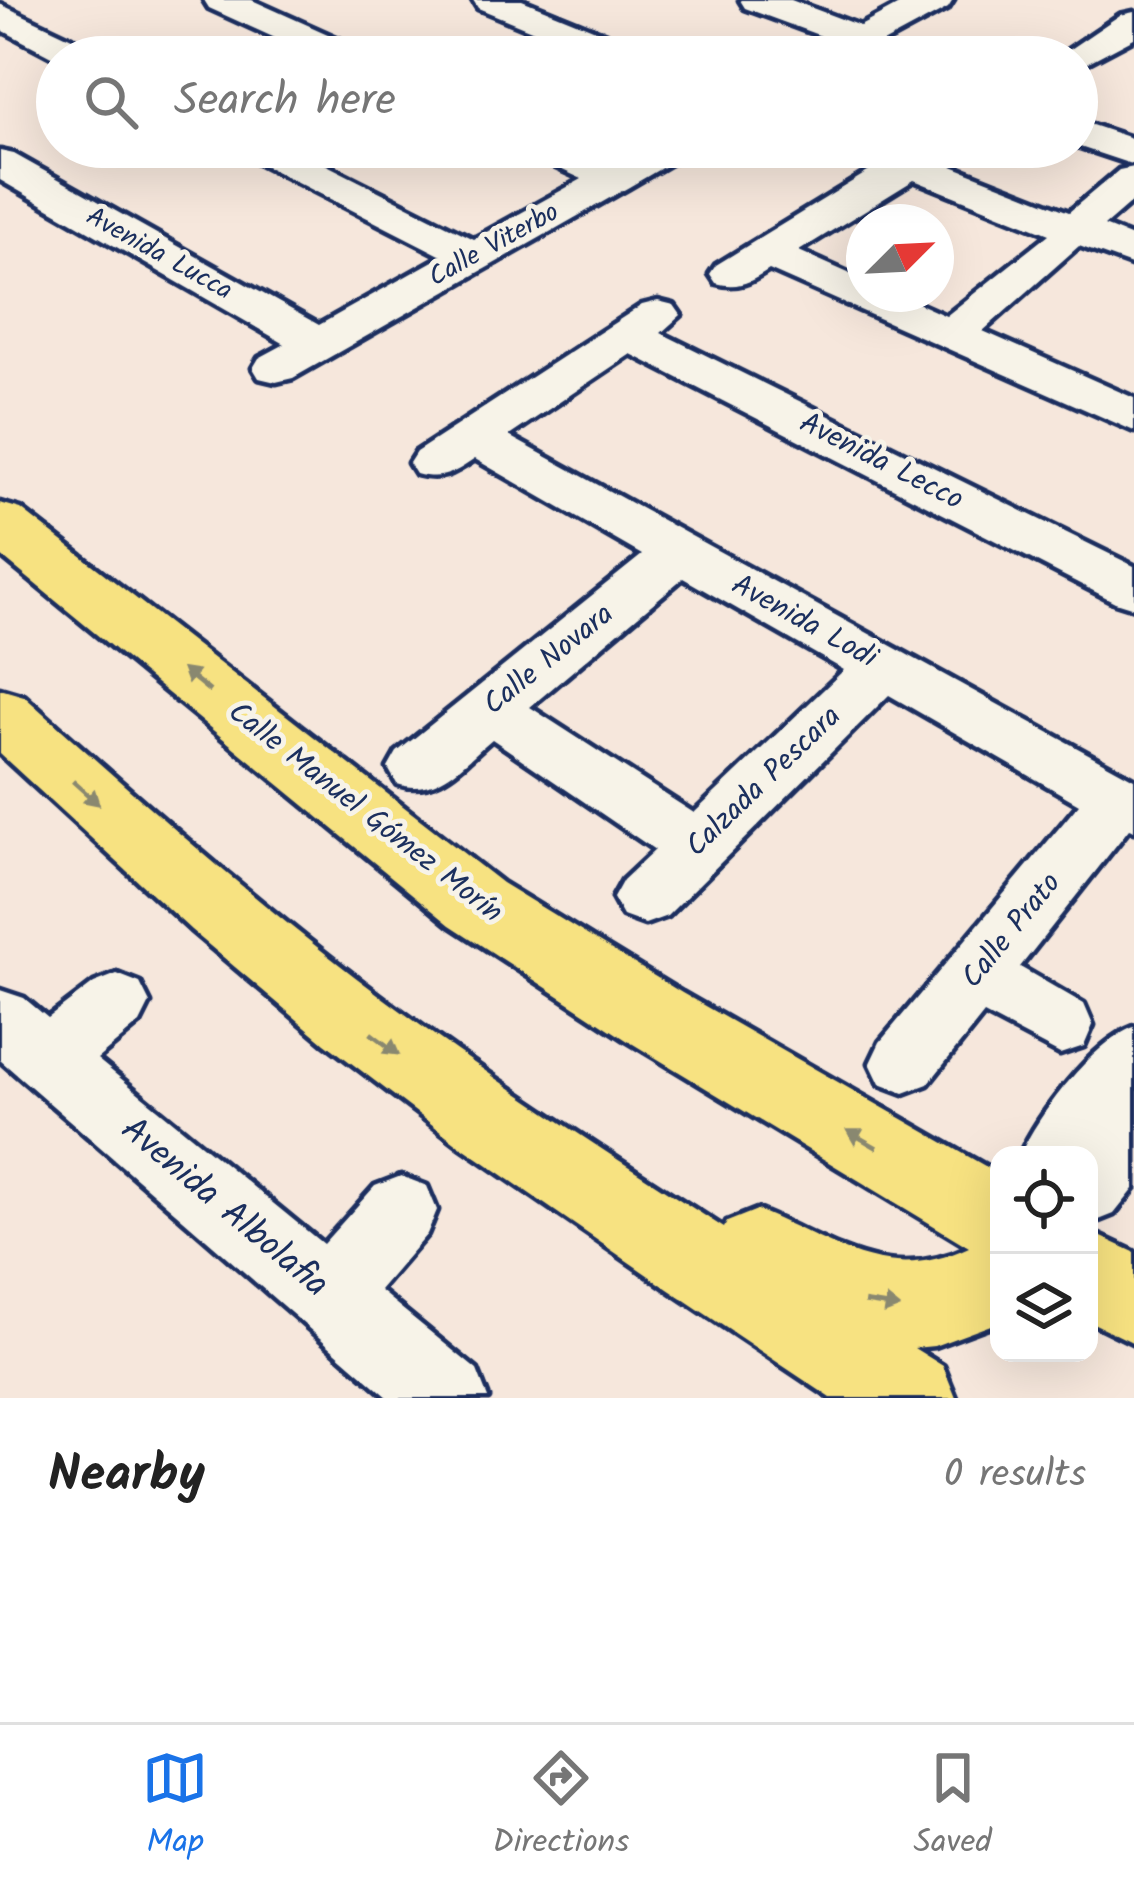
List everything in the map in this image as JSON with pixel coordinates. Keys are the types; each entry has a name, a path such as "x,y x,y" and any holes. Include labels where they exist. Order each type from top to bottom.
{"main road":[{"name":"Calle Manuel Gómez Morín","path":"0,524 476,904 655,1017 984,1201"},
{"path":"0,714 261,947 403,1057 547,1158 911,1398"},
{"path":"547,1158 598,1168 634,1182 796,1273 865,1303 906,1308 938,1303 990,1281"},
{"path":"1098,1278 1134,1300"}],"street":[{"path":"222,0 302,36"},
{"path":"491,0 578,36"},
{"path":"758,0 823,36"},
{"path":"868,36 935,0"},
{"path":"6,23 55,8"},
{"path":"6,23 36,36"},
{"path":"1098,140 1134,153"},
{"name":"Avenida Lucca","path":"0,163 319,344"},
{"path":"301,168 475,256"},
{"path":"592,168 614,178"},
{"name":"Calle Viterbo","path":"276,368 631,168"},
{"path":"882,168 750,264 952,334 1134,416"},
{"path":"914,168 1066,237 1134,277"},
{"path":"952,334 1134,178"},
{"path":"1066,237 1134,253"},
{"name":"Avenida Lecco","path":"454,450 648,322 1134,590"},
{"name":"Avenida Lodi","path":"454,450 680,552 1126,802"},
{"name":"Calle Novara","path":"418,768 680,552"},
{"name":"Calzada Pescara","path":"645,898 884,666"},
{"path":"490,709 698,847"},
{"name":"Calle Prato","path":"904,1064 1126,802"},
{"path":"976,975 1060,1025"},
{"path":"23,1039 117,1003"},
{"name":"Avenida Albolafia","path":"23,1039 449,1398"},
{"path":"1062,1146 1134,1058"},
{"path":"1098,1179 1134,1135"},
{"path":"327,1294 401,1210"}]}
